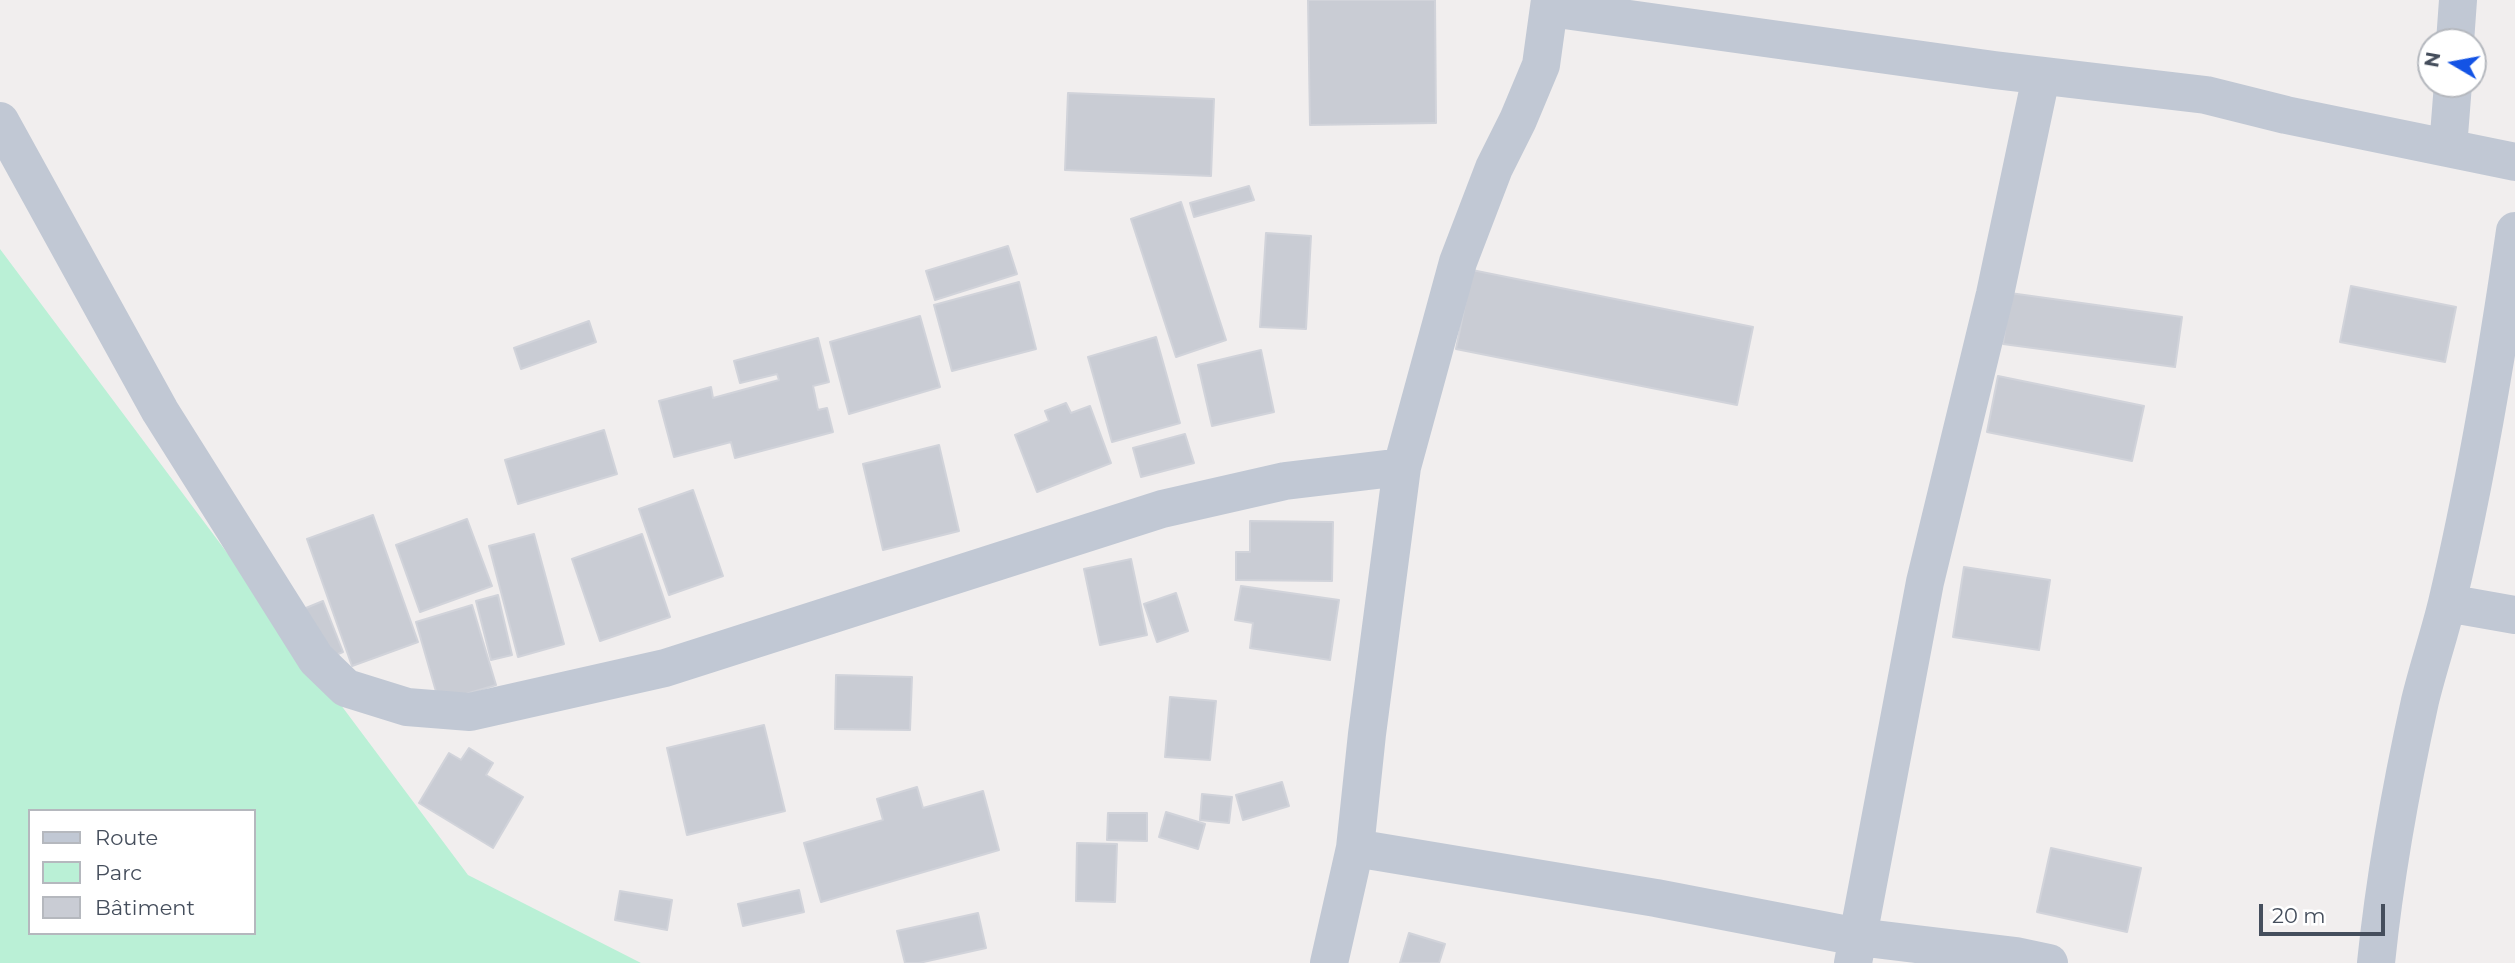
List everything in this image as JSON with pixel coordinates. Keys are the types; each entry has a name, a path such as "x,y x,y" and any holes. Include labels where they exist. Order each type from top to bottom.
{"street":[{"path":"2456,28 2458,0"},
{"path":"1329,963 1355,848 1402,467 1458,262 1494,168 1541,65 1550,4 2041,77 2206,95 2286,115 2515,162"},
{"path":"1855,950 1925,582 1994,294 2041,77"},
{"path":"2448,148 2452,98"},
{"path":"0,121 160,411 316,659 345,688 407,707 470,712 665,668 1162,509 1285,481 1402,467"},
{"path":"2376,963 2383,895 2421,700 2447,603 2480,444 2515,231"},
{"path":"2447,603 2515,615"},
{"path":"1355,848 1656,898 1855,950 2016,956 2049,963"}],"green space":[{"path":"0,249 468,875 641,963 0,963"}],"building":[{"path":"1308,0 1435,0 1436,123 1310,125"},
{"path":"1068,93 1214,99 1211,176 1065,170"},
{"path":"1249,186 1254,200 1194,217 1190,203"},
{"path":"1181,202 1226,340 1176,357 1131,219"},
{"path":"1266,233 1311,236 1306,329 1260,327"},
{"path":"1008,246 1017,274 935,300 926,271"},
{"path":"1472,270 1753,327 1737,405 1456,349"},
{"path":"1019,282 1036,349 952,371 934,305"},
{"path":"2351,286 2456,307 2445,362 2340,342"},
{"path":"2010,293 2182,317 2175,367 2003,344"},
{"path":"920,316 940,387 849,414 830,342"},
{"path":"589,321 596,342 521,369 514,348"},
{"path":"1156,337 1180,423 1112,442 1088,357"},
{"path":"818,338 829,382 813,386 818,410 827,408 833,432 735,458 731,442 674,457 659,401 711,387 713,398 779,380 777,374 740,383 734,361"},
{"path":"1261,350 1274,412 1212,426 1198,365"},
{"path":"1998,376 2144,406 2132,461 1987,432"},
{"path":"1066,403 1071,413 1090,406 1111,463 1037,492 1015,435 1049,421 1045,411"},
{"path":"604,430 617,474 518,504 505,460"},
{"path":"1185,434 1194,463 1141,477 1133,448"},
{"path":"939,445 959,531 883,550 863,464"},
{"path":"693,490 723,576 669,595 639,509"},
{"path":"373,515 418,642 352,666 307,539"},
{"path":"467,519 492,586 420,612 396,545"},
{"path":"1250,521 1333,522 1332,581 1236,580 1236,552 1250,552"},
{"path":"534,534 564,644 518,657 489,546"},
{"path":"642,534 670,617 600,641 572,559"},
{"path":"1131,559 1147,635 1100,645 1084,569"},
{"path":"1964,567 2050,580 2039,650 1953,637"},
{"path":"1241,586 1339,600 1330,660 1250,648 1253,623 1235,620"},
{"path":"1176,593 1188,631 1157,642 1144,604"},
{"path":"498,595 512,655 491,660 476,601"},
{"path":"323,601 343,652 321,661 301,610"},
{"path":"472,605 496,685 439,702 416,622"},
{"path":"836,675 912,677 910,730 835,729"},
{"path":"1170,697 1216,701 1210,760 1165,757"},
{"path":"764,725 785,811 687,835 667,748"},
{"path":"469,748 493,763 486,775 523,797 493,848 419,803 449,753 461,760"},
{"path":"1282,782 1289,806 1243,820 1236,795"},
{"path":"917,787 923,808 983,791 999,850 821,902 804,843 883,820 877,799"},
{"path":"1202,794 1232,797 1229,823 1200,820"},
{"path":"1166,812 1205,824 1198,849 1159,837"},
{"path":"1108,813 1147,813 1147,841 1107,840"},
{"path":"1077,843 1117,844 1115,902 1076,901"},
{"path":"2051,848 2141,868 2127,932 2037,912"},
{"path":"799,890 804,912 743,926 738,904"},
{"path":"620,891 672,900 667,930 615,920"},
{"path":"978,913 986,948 919,963 905,963 897,931"},
{"path":"1409,933 1445,944 1439,963 1400,963"}]}
